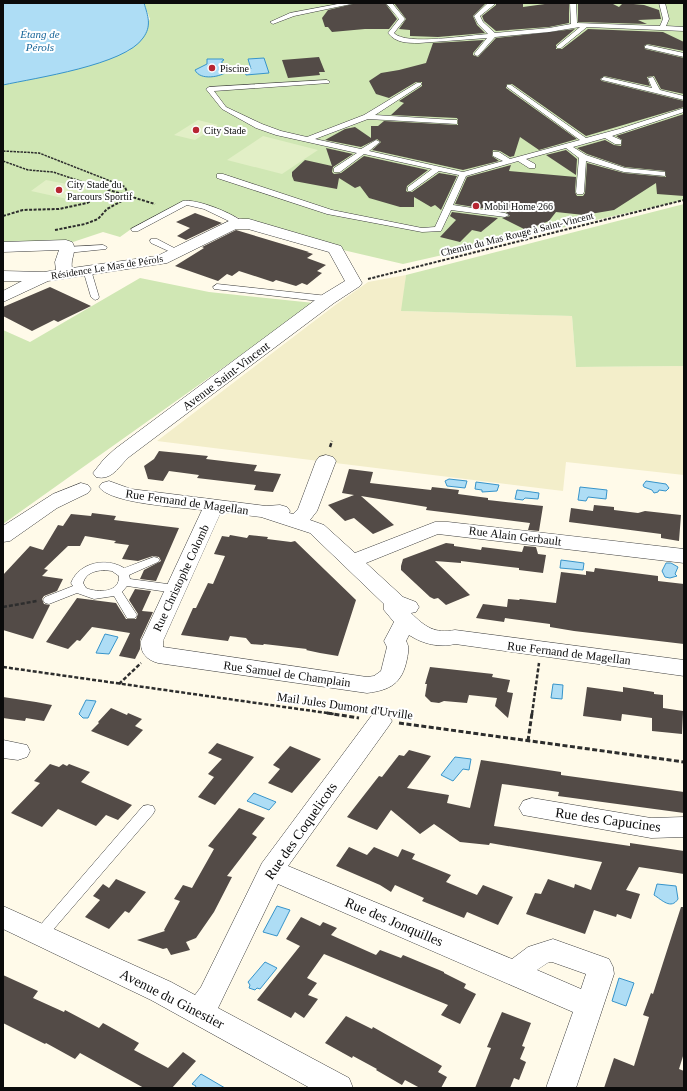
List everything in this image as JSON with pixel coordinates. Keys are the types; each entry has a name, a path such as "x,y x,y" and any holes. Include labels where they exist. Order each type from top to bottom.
{"street":[{"path":"240,223 249,224 334,249 354,283"},
{"name":"Résidence Le Mas de Pérols","path":"3,276 44,277 161,260 233,224 240,223"},
{"path":"3,247 66,245 67,250 63,262 65,273"},
{"name":"Résidence Le Mas de Pérols","path":"3,297 44,277"},
{"name":"Avenue Saint-Vincent","path":"106,480 111,463 122,453 328,299 354,283"},
{"path":"306,522 310,504 326,461"},
{"path":"3,536 53,501 65,494 81,488 78,483 83,477 92,473 106,480"},
{"name":"Rue Fernand de Magellan","path":"106,480 119,492 131,495 266,512 273,516 306,522 353,561 395,602 405,605 418,626 446,640 455,637 684,668"},
{"name":"Rue Christophe Colomb","path":"153,651 151,646 152,641 214,506"},
{"name":"Rue Alain Gerbault","path":"353,561 436,528 448,528 684,556"},
{"name":"Rue Samuel de Champlain","path":"153,651 165,657 367,684 383,682 389,677 392,673 398,647 416,640 418,626"},
{"name":"Rue des Coquelicots","path":"200,1012 211,995 271,870 380,721"},
{"name":"Rue des Capucines","path":"532,808 650,828 684,827"},
{"name":"Rue des Jonquilles","path":"271,870 590,1006"},
{"name":"Avenue du Ginestier","path":"3,917 161,991 338,1088"},
{"path":"517,974 521,966 546,950 553,950 599,967 600,974 590,1006 561,1088"}],"lane":[{"path":"273,22 292,14 353,3"},
{"path":"389,3 402,19 391,33 399,39 429,41 550,30 574,25 684,29"},
{"path":"490,3 492,4 477,16 480,23 493,35"},
{"path":"573,3 574,25"},
{"path":"662,3 666,19 662,28"},
{"path":"559,47 586,26"},
{"path":"478,54 493,35"},
{"path":"647,47 684,55"},
{"path":"651,78 657,92"},
{"path":"604,79 684,98"},
{"path":"328,82 209,90 224,108 259,126 279,133 463,174 605,135 684,110"},
{"path":"308,139 367,117 418,84"},
{"path":"509,86 584,140"},
{"path":"367,117 454,122"},
{"path":"605,135 618,142"},
{"path":"337,170 376,142"},
{"path":"566,145 583,157 624,170 662,174"},
{"path":"496,154 508,161"},
{"path":"580,192 583,157"},
{"path":"518,158 532,166"},
{"path":"411,189 438,168"},
{"path":"220,176 330,212 422,230 438,228 463,174"},
{"path":"135,229 186,204 192,203 211,209 240,223"},
{"path":"448,207 505,215"},
{"path":"154,241 178,252"},
{"path":"67,250 103,247"},
{"path":"87,270 96,297"},
{"path":"217,287 328,299"},
{"path":"154,560 123,578 116,591 102,596 94,596 78,588 78,578 88,569 104,566 112,567 123,578 175,590"},
{"path":"49,600 78,588"},
{"path":"116,591 131,615"},
{"path":"40,934 148,810"}],"path":[{"path":"3,151 39,153 125,187 129,197"},
{"path":"3,161 28,170 53,172 111,192 155,204"},
{"path":"3,216 23,210 59,209 87,203 111,192"},
{"path":"54,230 85,224 98,219 107,209 129,197"},
{"name":"Chemin du Mas Rouge à Saint-Vincent","path":"354,283 448,258 684,200"},
{"path":"3,607 49,600"},
{"path":"528,741 541,649"},
{"path":"119,684 153,651"},
{"name":"Mail Jules Dumont d'Urville","path":"3,667 380,721 684,762"}],"shaded area":[{"path":"406,275 402,311 572,316 576,367 684,366 684,475 566,462 563,491 157,441 334,306 368,282"}],"green space":[{"path":"144,3 684,3 684,200 403,264 343,250 254,223 188,200 134,227 120,237 103,232 73,242 3,246 3,85 90,65 129,51 150,19"},
{"name":"City Stade","path":"198,120 218,125 195,140 174,135"},
{"path":"263,136 318,150 282,174 227,160"},
{"name":"City Stade du Parcours Sportif","path":"46,180 87,188 72,200 31,191"},
{"path":"684,204 684,366 576,367 572,316 401,311 406,275"},
{"path":"140,278 209,292 314,303 3,524 3,330 30,342"}],"water":[{"name":"Étang de Pérols","path":"3,3 144,3 148,17 148,29 143,38 133,47 118,56 78,69 3,85"},
{"name":"Piscine","path":"264,58 269,73 246,75 244,69 251,69 248,59"},
{"name":"Piscine","path":"207,59 223,59 222,64 227,67 228,71 221,75 211,77 201,76 195,70 207,64"},
{"path":"449,479 467,481 465,488 447,486 445,481"},
{"path":"646,481 666,484 669,488 666,491 659,490 658,492 654,493 652,490 644,487 643,485"},
{"path":"476,482 499,485 497,491 482,492 482,490 475,489"},
{"path":"580,487 607,490 606,499 588,497 586,501 578,500"},
{"path":"517,490 539,493 538,499 515,499"},
{"path":"561,560 584,563 583,570 560,568"},
{"path":"666,563 671,563 678,567 675,574 677,576 670,578 665,577 662,571"},
{"path":"105,634 118,637 109,654 96,653"},
{"path":"553,684 563,685 562,699 551,698"},
{"path":"86,700 96,701 88,718 83,718 79,714"},
{"path":"455,757 471,759 469,770 463,769 453,781 441,775"},
{"path":"254,793 276,802 269,810 247,801"},
{"path":"657,884 676,886 678,899 672,904 669,904 654,895"},
{"path":"277,906 290,910 277,936 263,932"},
{"path":"265,962 277,968 260,989 257,988 255,990 249,988 250,985 248,982"},
{"path":"619,978 634,983 626,1006 612,1001"},
{"path":"201,1074 225,1088 195,1088 196,1086 192,1084"}],"building":[{"path":"357,3 385,3 397,19 389,29 365,29 332,32 328,27 325,27 322,18 328,10"},
{"path":"394,3 486,3 473,16 477,25 485,33 438,37 410,36 410,30 399,29 406,19"},
{"path":"496,3 523,3 523,7 552,3 569,3 569,23 549,27 496,31 484,21 482,16 496,5"},
{"path":"578,3 611,3 619,7 623,3 644,5 659,10 661,19 638,20 647,24 578,22"},
{"path":"575,29 556,45 556,49 562,49 588,29 663,32 684,42 684,51 647,44 644,46 645,49 684,58 684,94 661,89 654,76 647,77 650,86 604,76 600,79 602,81 684,101 684,107 586,136 512,84 507,84 506,88 577,139 539,150 520,137 514,156 510,157 500,151 493,150 492,156 499,161 463,170 372,150 381,142 377,139 361,147 325,140 345,129 355,127 371,138 371,126 378,126 384,121 458,125 457,118 391,115 404,103 399,101 422,86 422,82 416,82 389,98 376,94 369,81 381,73 426,63 433,43 484,40 473,53 473,55 478,57 496,38"},
{"path":"319,57 325,72 319,72 320,75 288,78 282,60"},
{"path":"684,114 684,196 657,194 656,183 614,210 584,215 556,212 549,221 526,230 502,218 510,216 506,212 455,204 467,177 511,165 509,171 576,177 575,192 577,196 583,196 585,193 587,163 624,173 666,177 665,171 625,167 587,154 577,148 605,140 614,145 621,146 622,140 616,136"},
{"path":"326,148 353,154 333,167 332,172 334,174 341,173 364,156 428,170 407,186 406,191 408,192 412,192 439,173 457,176 441,210 435,205 431,207 414,197 414,207 400,207 369,198 360,186 355,188 339,178 337,189 294,181 292,172 305,160 332,166"},
{"path":"566,150 577,159 576,175 546,155"},
{"path":"452,212 498,218 481,232 472,230 460,242 440,237 456,220 450,216"},
{"path":"195,213 222,223 186,240 177,236 190,228 176,222"},
{"path":"236,230 309,252 307,252 313,254 307,258 326,265 317,271 322,273 307,285 302,283 296,286 276,280 273,282 239,271 232,276 227,274 218,281 175,266 204,248 202,247"},
{"path":"50,287 91,306 58,322 54,320 32,331 3,316 3,307"},
{"path":"159,451 208,456 206,459 257,465 254,471 281,474 273,492 254,490 256,485 197,478 199,475 169,471 163,481 148,479 144,466 154,459"},
{"path":"349,469 373,472 370,483 431,490 432,487 459,490 458,494 488,498 488,500 543,506 539,531 528,530 530,523 426,510 427,507 361,496 394,525 373,534 354,518 345,521 328,505 354,495 342,493"},
{"path":"594,505 614,507 614,510 638,513 645,511 681,515 679,541 661,538 661,534 569,522 571,508 593,511"},
{"path":"92,513 116,516 114,520 179,528 156,581 140,579 144,570 161,561 159,557 153,556 138,561 122,559 129,545 114,543 116,541 85,536 80,546 68,546 44,569 48,570 42,576 63,579 57,591 44,596 42,599 44,604 50,605 33,639 3,630 3,575 30,546 43,550 58,525 63,526 71,514 91,516"},
{"path":"230,535 247,538 249,535 268,537 267,539 291,542 295,541 356,600 338,656 306,650 307,649 251,644 246,638 230,636 228,641 181,635 193,608 196,608 208,583 213,584 225,556 214,554 222,536 229,537"},
{"path":"446,543 454,544 454,546 481,550 482,547 522,552 524,546 536,547 538,554 546,555 543,573 519,570 519,568 461,561 461,563 435,561 470,595 446,605 438,598 434,599 430,597 401,570 401,566 403,559"},
{"path":"595,568 658,576 658,581 684,584 684,644 574,631 550,627 550,624 505,618 504,622 476,618 483,604 507,607 508,599 556,603 561,572 586,575 586,571 594,572"},
{"path":"135,589 151,591 142,611 153,612 140,640 140,649 135,659 119,656 130,633 92,627 80,641 77,640 68,649 46,642 77,598 116,603 126,619 136,619 138,614 129,600"},
{"path":"430,667 493,674 492,677 510,680 507,692 513,693 508,718 495,706 497,698 469,695 467,703 444,701 439,703 431,702 425,696 427,684 425,684"},
{"path":"587,687 623,692 623,687 663,695 663,708 683,711 682,734 652,731 652,718 622,714 621,721 583,716"},
{"path":"3,697 52,705 44,721 26,718 25,721 3,718"},
{"path":"111,708 127,715 128,713 142,719 135,726 143,730 128,746 91,731"},
{"path":"217,743 254,757 215,805 198,797 214,777 208,774 222,759 208,753"},
{"path":"290,746 321,759 292,793 268,783 280,769 273,765"},
{"path":"409,750 431,756 407,788 449,795 447,803 470,808 481,760 561,772 561,775 684,792 684,813 558,796 559,792 502,784 494,826 630,846 630,843 684,851 684,874 639,867 626,890 640,894 631,919 617,914 616,917 594,910 585,934 526,914 535,893 541,894 548,879 574,888 575,884 591,890 602,862 490,843 489,845 460,842 434,824 420,834 391,810 377,830 347,817 379,776 382,777 399,755 404,756"},
{"path":"50,764 59,767 63,764 67,766 69,764 90,772 81,782 132,805 118,820 106,815 96,826 58,809 42,827 11,813 40,783 34,781"},
{"path":"239,808 265,818 252,834 257,837 227,876 232,877 214,912 196,938 186,942 190,950 171,955 167,948 163,949 137,940 165,931 164,930 180,901 174,899 183,885 192,888 214,849 208,846"},
{"path":"349,847 367,855 374,847 398,857 402,849 415,854 412,859 451,875 446,882 477,895 483,885 513,897 498,925 467,912 464,918 422,901 424,898 395,885 391,892 380,885 336,866"},
{"path":"116,879 146,892 129,913 125,911 109,929 85,917 100,900 93,896 103,884 109,888"},
{"path":"681,907 684,907 684,1053 679,1069 684,1071 684,1088 604,1088 614,1058 634,1066 649,1017 643,1015 651,993 653,994"},
{"path":"301,917 320,926 323,922 337,928 331,935 376,955 380,950 401,958 403,955 444,972 466,984 464,988 476,994 460,1024 441,1015 448,1005 324,954 307,978 317,983 308,995 318,999 304,1018 295,1012 291,1018 257,1000 300,946 286,939"},
{"path":"3,975 38,991 33,998 64,1012 65,1010 99,1028 103,1023 139,1043 134,1050 168,1068 183,1052 196,1061 172,1088 144,1088 80,1053 75,1059 46,1043 45,1044 3,1023"},
{"path":"502,1012 531,1023 522,1046 525,1047 520,1059 526,1062 519,1080 514,1078 510,1088 475,1088 491,1048 487,1047"},
{"path":"346,1016 372,1029 373,1027 442,1066 438,1072 447,1077 441,1088 420,1088 405,1080 402,1085 376,1070 377,1069 353,1056 352,1058 325,1043"}],"place":[{"name":"Piscine","path":"212,68"},
{"name":"City Stade","path":"196,130"},
{"name":"City Stade du Parcours Sportif","path":"59,190"},
{"name":"Mobil Home 266","path":"476,206"}]}
